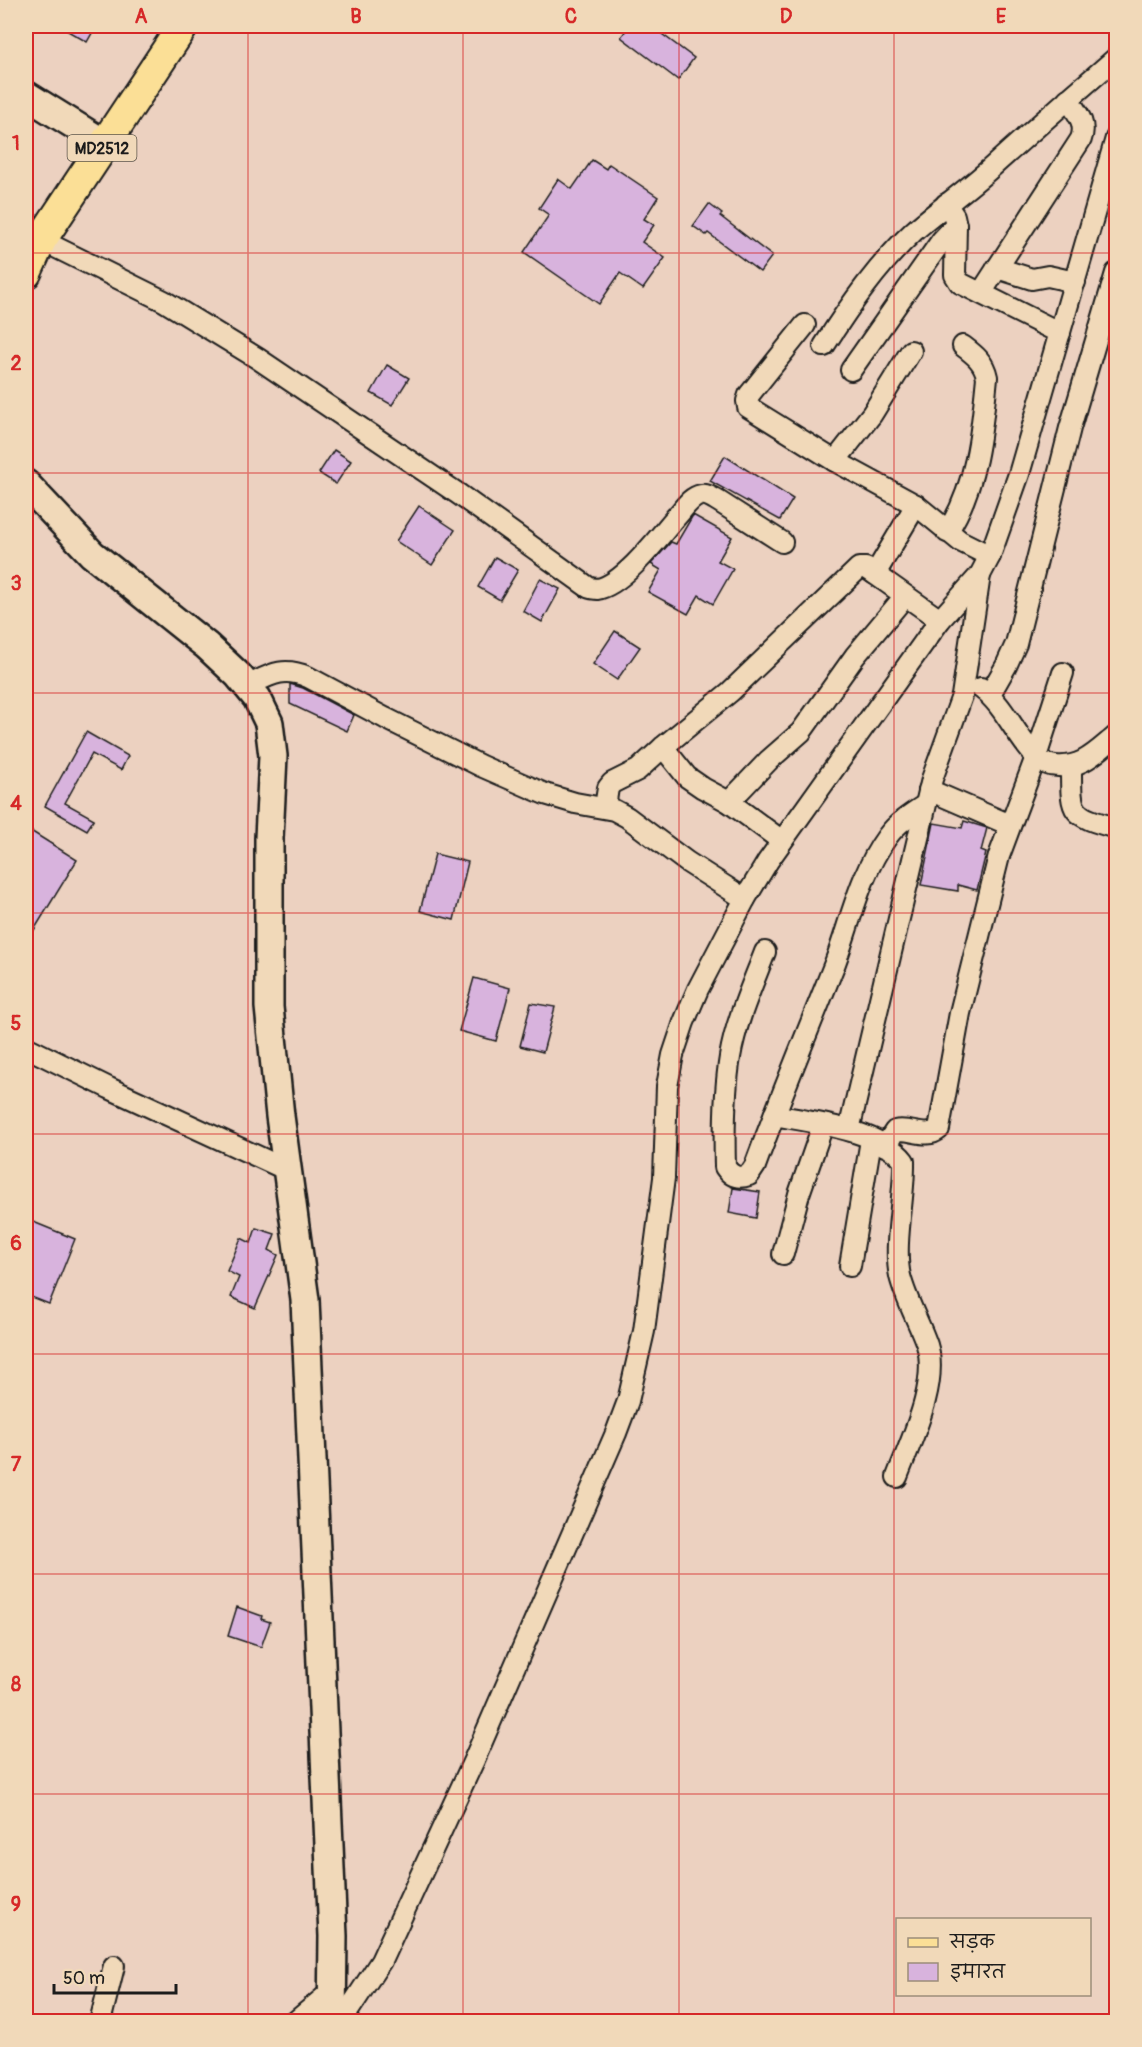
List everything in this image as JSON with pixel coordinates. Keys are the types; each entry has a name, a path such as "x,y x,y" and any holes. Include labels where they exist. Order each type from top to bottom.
{"main road":[{"name":"MD2512","path":"26,273 41,240 183,26"}],"street":[{"path":"824,346 855,297 880,266 913,233 945,204 991,169 1116,58"},
{"path":"26,95 105,144"},
{"path":"981,292 1080,139 1083,123 1068,99"},
{"path":"341,2022 381,1961 474,1760 628,1401 644,1331 664,1178 667,1086 684,1022 698,989 745,899 782,841 940,620 980,575 990,556 1019,474 1116,138"},
{"path":"945,204 954,216 956,225 955,275 960,283 1060,333"},
{"path":"851,370 942,240 956,225"},
{"path":"41,240 164,302 257,358 456,493 588,587 597,589 609,584 631,568 687,504 700,495 708,495 782,542"},
{"path":"997,268 1032,279 1048,276 1075,282"},
{"path":"990,694 1016,644 1070,428 1116,273"},
{"path":"805,325 749,395 748,406 835,461 924,511 946,532 990,556"},
{"path":"946,532 955,520 966,494 976,456 987,376 985,367 978,357 963,346"},
{"path":"835,461 872,414 911,351"},
{"path":"26,484 92,554 207,646 247,686 269,723 273,756 269,838 269,1007 304,1300 332,1913 332,2022"},
{"path":"870,571 924,511"},
{"path":"247,686 283,671 294,671 470,760 545,795 575,803 606,797 616,780 638,770 730,692 859,568 870,571 940,620"},
{"path":"849,1130 927,797 962,696 980,575"},
{"path":"729,802 769,760 801,732 855,656 905,596"},
{"path":"850,1266 878,1143 902,1129 934,1134 939,1129 960,1013 999,856 1036,757 1063,673"},
{"path":"966,679 990,694 1036,757 1054,766 1071,766 1085,761 1116,736"},
{"path":"663,747 687,777 729,802 782,841"},
{"path":"1071,766 1071,801 1074,808 1080,815 1090,820 1116,828"},
{"path":"606,797 627,817 687,862 745,899"},
{"path":"927,797 1010,825"},
{"path":"765,952 745,1003 730,1055 724,1106 725,1167 729,1173 737,1177 749,1175 755,1166 835,961 851,912 875,856 901,821 927,797"},
{"path":"26,1047 287,1170"},
{"path":"774,1115 849,1130 898,1153 904,1161 900,1276 927,1347 931,1366 930,1384 897,1477"},
{"path":"783,1254 799,1194 823,1125"},
{"path":"100,2022 114,1966"},
{"path":"295,2022 332,1991"}],"building":[{"path":"59,26 96,26 87,42"},
{"path":"629,26 651,26 694,58 678,80 621,37"},
{"path":"592,160 606,169 609,164 658,197 644,219 654,225 642,242 665,258 643,289 620,273 599,304 524,252 549,215 539,208 558,179 572,189"},
{"path":"709,204 722,214 720,216 772,256 760,272 708,233 706,235 693,226"},
{"path":"387,365 409,378 392,405 371,393"},
{"path":"334,450 351,461 336,484 319,473"},
{"path":"725,456 793,499 780,520 710,481"},
{"path":"419,506 455,530 432,565 396,541"},
{"path":"693,515 732,537 718,561 733,569 713,604 699,595 688,614 648,592 661,570 651,564 671,542 676,544"},
{"path":"495,557 518,570 500,600 478,587"},
{"path":"540,579 560,589 542,622 523,611"},
{"path":"615,631 640,647 617,680 593,664"},
{"path":"290,684 303,688 354,715 347,731 290,704"},
{"path":"86,732 128,756 121,770 92,754 65,803 94,819 87,830 45,806"},
{"path":"964,821 987,828 981,851 986,853 977,890 958,885 958,891 921,885 934,823 962,828"},
{"path":"26,828 77,860 26,943"},
{"path":"435,854 468,862 454,920 420,911"},
{"path":"474,978 510,988 496,1041 459,1031"},
{"path":"531,1003 555,1007 543,1052 520,1046"},
{"path":"733,1188 760,1192 756,1218 729,1213"},
{"path":"26,1219 75,1239 49,1304 26,1295"},
{"path":"256,1228 275,1234 269,1250 278,1255 255,1308 231,1297 239,1277 227,1271 241,1238 251,1243"},
{"path":"237,1607 262,1616 261,1619 270,1622 261,1647 228,1636"}]}
